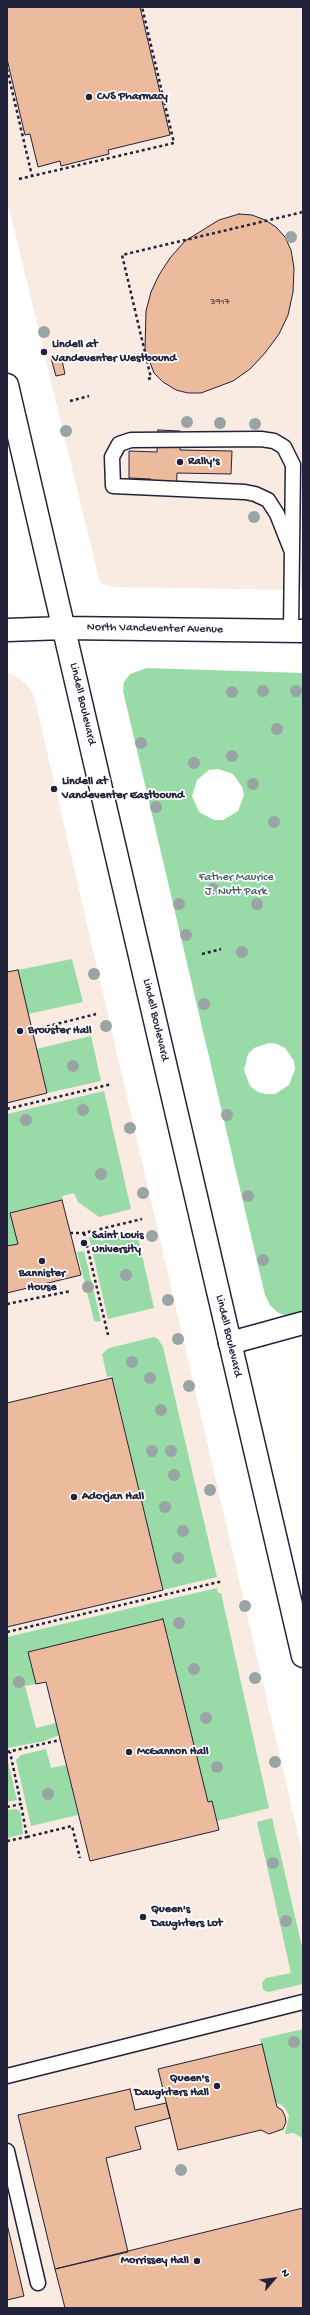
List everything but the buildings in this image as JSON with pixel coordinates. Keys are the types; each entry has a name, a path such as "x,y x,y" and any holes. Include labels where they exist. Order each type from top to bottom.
{"main road":[{"name":"Lindell Boulevard","path":"7,384 303,1656"},
{"name":"North Vandeventer Avenue","path":"7,630 64,628 297,631"},
{"path":"230,1343 303,1323"}],"lane":[{"path":"292,552 277,514 268,500 256,494 245,492 113,486 112,457 119,444 131,440 274,441 284,447 293,465 292,552 297,631"},
{"path":"7,2076 303,2002"},
{"path":"7,2151 38,2283"}],"path":[{"path":"19,179 87,161 174,143 142,7"},
{"path":"7,69 32,176"},
{"path":"148,379 151,378 122,255 303,212"},
{"path":"70,401 89,396"},
{"path":"202,954 221,949"},
{"path":"41,1028 96,1014"},
{"path":"7,1109 112,1084"},
{"path":"70,1233 84,1233 142,1219"},
{"path":"84,1233 108,1335"},
{"path":"7,1304 72,1290"},
{"path":"7,1632 223,1581"},
{"path":"27,1837 21,1804 8,1752 60,1740"},
{"path":"7,1807 21,1804"},
{"path":"7,1841 72,1826 80,1858"}],"shaded area":[{"path":"7,7 303,7 303,590 112,587 100,583 7,200"},
{"name":"Saint Louis University","path":"7,673 17,677 25,683 33,693 36,704 303,1856 303,2308 7,2308"}],"green space":[{"name":"Father Maurice J. Nutt Park","path":"147,668 303,673 303,1313 295,1316 286,1316 277,1312 270,1305 265,1295 123,691 124,682 130,674","holes":["218,769 233,774 242,787 244,795 238,811 223,820 214,820 199,812 192,796 197,780 209,770","269,1043 277,1044 285,1048 294,1061 295,1069 289,1085 275,1094 258,1092 250,1086 244,1070 248,1054 254,1048"]},
{"path":"72,959 83,1002 28,1014 18,970"},
{"path":"91,1036 101,1081 47,1093 36,1049"},
{"path":"104,1091 131,1209 99,1217 78,1202 74,1193 62,1196 62,1200 11,1213 18,1244 7,1246 7,1114"},
{"path":"137,1233 154,1308 108,1319 89,1237 98,1235 101,1241"},
{"path":"84,1251 101,1321 96,1322 94,1320 77,1252"},
{"path":"154,1337 158,1339 163,1347 217,1577 163,1590 112,1376 107,1377 102,1354 109,1348"},
{"path":"217,1588 218,1593 221,1593 269,1808 217,1821 212,1801 208,1802 163,1619 28,1652 36,1684 25,1686 36,1728 56,1723 59,1735 45,1741 7,1748 7,1637"},
{"path":"46,1749 51,1768 66,1765 78,1815 31,1826 16,1760 21,1755"},
{"path":"7,1757 17,1800 7,1802"},
{"path":"7,1810 19,1810 21,1815 23,1834 7,1838"},
{"path":"272,1818 303,1951 303,1984 268,1992 263,1990 262,1983 266,1978 291,1973 257,1822"},
{"path":"303,2029 303,2138 293,2133 285,2134 289,2116 285,2108 276,2103 260,2039"}],"place":[{"name":"CVS Pharmacy","path":"89,97"},
{"name":"Lindell at Vandeventer Westbound","path":"44,352"},
{"name":"Rally's","path":"180,462"},
{"name":"Lindell at Vandeventer Eastbound","path":"54,789"},
{"name":"Brouster Hall","path":"20,1031"},
{"name":"Saint Louis University","path":"84,1243"},
{"name":"Bannister House","path":"42,1261"},
{"name":"Adorjan Hall","path":"74,1497"},
{"name":"McGannon Hall","path":"129,1752"},
{"name":"Queen's Daughters Lot","path":"143,1917"},
{"name":"Queen's Daughters Hall","path":"217,2086"},
{"name":"Morrissey Hall","path":"197,2261"}]}
